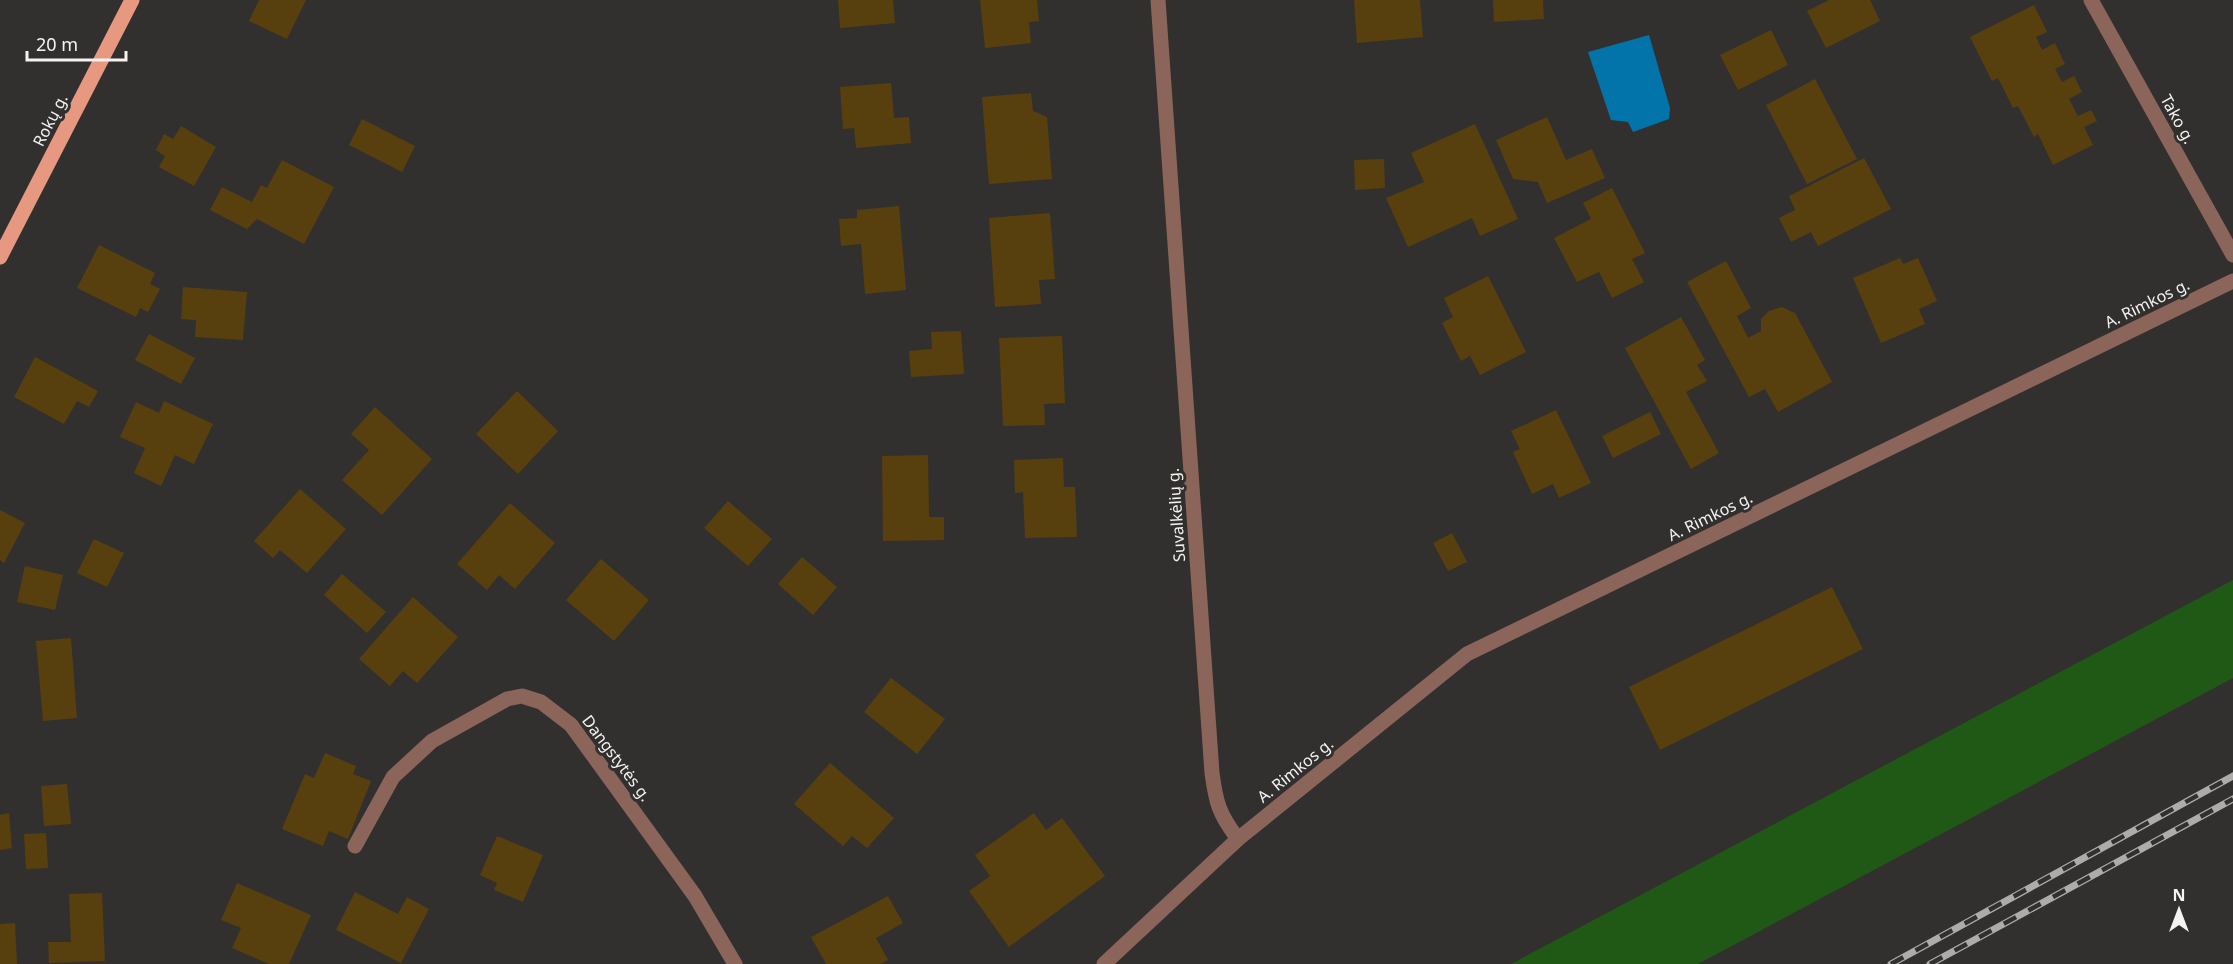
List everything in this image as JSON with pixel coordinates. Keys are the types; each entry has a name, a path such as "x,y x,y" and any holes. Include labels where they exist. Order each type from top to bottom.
{"main road":[{"name":"Rokų g.","path":"0,257 132,0"}],"street":[{"name":"Suvalkėlių g.","path":"1158,0 1212,773 1216,801 1224,820 1238,839"},
{"name":"Tako g.","path":"2091,0 2233,255"},
{"name":"A. Rimkos g.","path":"1238,839 1467,654 2233,281"},
{"name":"Dangstytės g.","path":"355,846 393,777 432,741 507,699 522,696 541,702 572,724 695,896 735,964"},
{"path":"1104,964 1238,839"}],"green space":[{"path":"2233,580 2233,678 1698,964 1511,964"}],"water":[{"path":"1649,35 1670,108 1669,119 1633,132 1628,122 1611,120 1588,52"}],"building":[{"path":"259,0 306,0 287,39 249,21"},
{"path":"838,0 893,0 895,23 840,28"},
{"path":"980,0 1037,0 1039,21 1029,22 1031,43 985,48"},
{"path":"1354,0 1420,0 1423,37 1357,43"},
{"path":"1493,0 1543,0 1544,19 1494,22"},
{"path":"1829,0 1870,0 1880,21 1826,48 1807,11"},
{"path":"2034,5 2047,32 2036,37 2042,50 2055,43 2065,64 2055,69 2062,82 2074,76 2082,92 2069,99 2078,116 2091,110 2097,121 2084,127 2093,145 2053,165 2038,134 2034,137 2018,106 2013,108 1998,78 1992,81 1970,37"},
{"path":"1771,30 1788,65 1738,90 1720,55"},
{"path":"1815,79 1857,159 1807,184 1766,105"},
{"path":"891,83 894,118 909,117 911,143 856,148 854,128 843,129 840,87"},
{"path":"1031,93 1033,111 1047,117 1052,179 989,184 982,97"},
{"path":"1547,117 1566,160 1592,149 1605,178 1547,203 1538,182 1513,179 1496,140"},
{"path":"362,119 415,146 402,172 349,145"},
{"path":"1475,124 1518,219 1480,236 1472,218 1408,247 1386,198 1424,182 1411,153"},
{"path":"181,126 216,147 194,186 159,167 165,156 156,150 164,134 173,139"},
{"path":"1864,158 1891,209 1818,246 1811,232 1791,242 1779,218 1795,210 1789,196"},
{"path":"1384,159 1385,188 1355,190 1354,160"},
{"path":"282,160 334,187 304,244 257,219 247,229 210,210 222,187 252,202 261,185 267,188"},
{"path":"1612,188 1645,253 1632,259 1644,282 1612,298 1599,272 1577,282 1554,238 1591,219 1583,203"},
{"path":"899,206 906,290 865,294 861,244 841,246 839,219 857,218 857,210"},
{"path":"1050,213 1055,279 1039,280 1041,304 995,307 989,218"},
{"path":"99,245 155,273 150,284 160,289 148,312 140,308 136,317 77,288"},
{"path":"1900,258 1903,264 1918,258 1937,301 1919,309 1925,324 1881,343 1853,278"},
{"path":"1726,261 1751,308 1737,316 1748,338 1761,331 1761,319 1769,311 1782,307 1795,313 1832,382 1778,412 1765,389 1749,397 1687,282"},
{"path":"1488,276 1526,352 1480,375 1470,356 1461,361 1442,323 1453,317 1444,298"},
{"path":"183,287 247,292 243,340 195,337 196,320 181,319"},
{"path":"1681,317 1705,360 1697,365 1707,381 1686,392 1719,453 1691,469 1625,348"},
{"path":"961,331 964,374 911,377 909,351 932,349 931,332"},
{"path":"149,334 195,358 181,384 135,360"},
{"path":"1062,336 1065,403 1044,404 1045,425 1003,426 999,338"},
{"path":"35,357 98,391 89,407 77,401 64,424 14,397"},
{"path":"517,391 558,431 518,474 476,434"},
{"path":"164,401 213,424 194,464 175,455 161,486 134,473 145,448 120,437 136,402 159,413"},
{"path":"375,407 432,459 382,515 342,480 369,450 351,434"},
{"path":"1556,410 1591,483 1559,498 1553,484 1532,494 1513,452 1520,449 1511,431"},
{"path":"1650,412 1661,434 1613,458 1602,436"},
{"path":"928,455 929,517 944,517 944,540 883,541 882,456"},
{"path":"1063,458 1064,487 1075,487 1077,537 1025,538 1023,492 1015,493 1014,460"},
{"path":"300,489 346,529 307,573 280,550 273,558 254,541"},
{"path":"728,501 772,539 748,566 704,528"},
{"path":"510,503 555,543 515,589 499,575 487,590 457,564"},
{"path":"0,510 25,523 4,563 0,560"},
{"path":"1452,533 1467,562 1448,571 1433,543"},
{"path":"94,539 124,553 107,587 77,573"},
{"path":"802,557 837,587 813,615 778,584"},
{"path":"601,559 649,600 614,641 566,600"},
{"path":"25,566 63,575 55,610 17,602"},
{"path":"342,574 386,612 367,633 324,595"},
{"path":"1832,587 1863,649 1660,750 1629,687"},
{"path":"413,597 458,637 417,683 403,671 390,686 359,659"},
{"path":"71,638 77,718 43,721 36,641"},
{"path":"891,678 945,719 917,754 864,712"},
{"path":"325,753 356,766 353,774 371,781 348,839 329,831 323,846 282,829 305,774 314,778"},
{"path":"830,763 894,818 867,848 852,836 843,846 794,804"},
{"path":"67,784 71,824 44,826 41,786"},
{"path":"9,813 12,848 0,850 0,815"},
{"path":"1034,813 1046,830 1062,818 1105,876 1009,947 969,891 990,876 975,855"},
{"path":"46,833 48,868 26,869 24,834"},
{"path":"497,836 543,855 523,902 494,890 497,883 480,875"},
{"path":"237,883 311,915 289,964 269,964 232,948 241,928 221,920"},
{"path":"355,892 398,914 407,897 429,909 401,963 336,930"},
{"path":"102,893 105,961 49,963 48,942 71,942 69,894"},
{"path":"888,896 903,923 876,938 888,960 880,964 826,964 811,937"},
{"path":"15,923 17,964 0,964 0,924"}],"railway":[{"path":"1891,964 2233,776"},
{"path":"1930,964 2233,799"}]}
